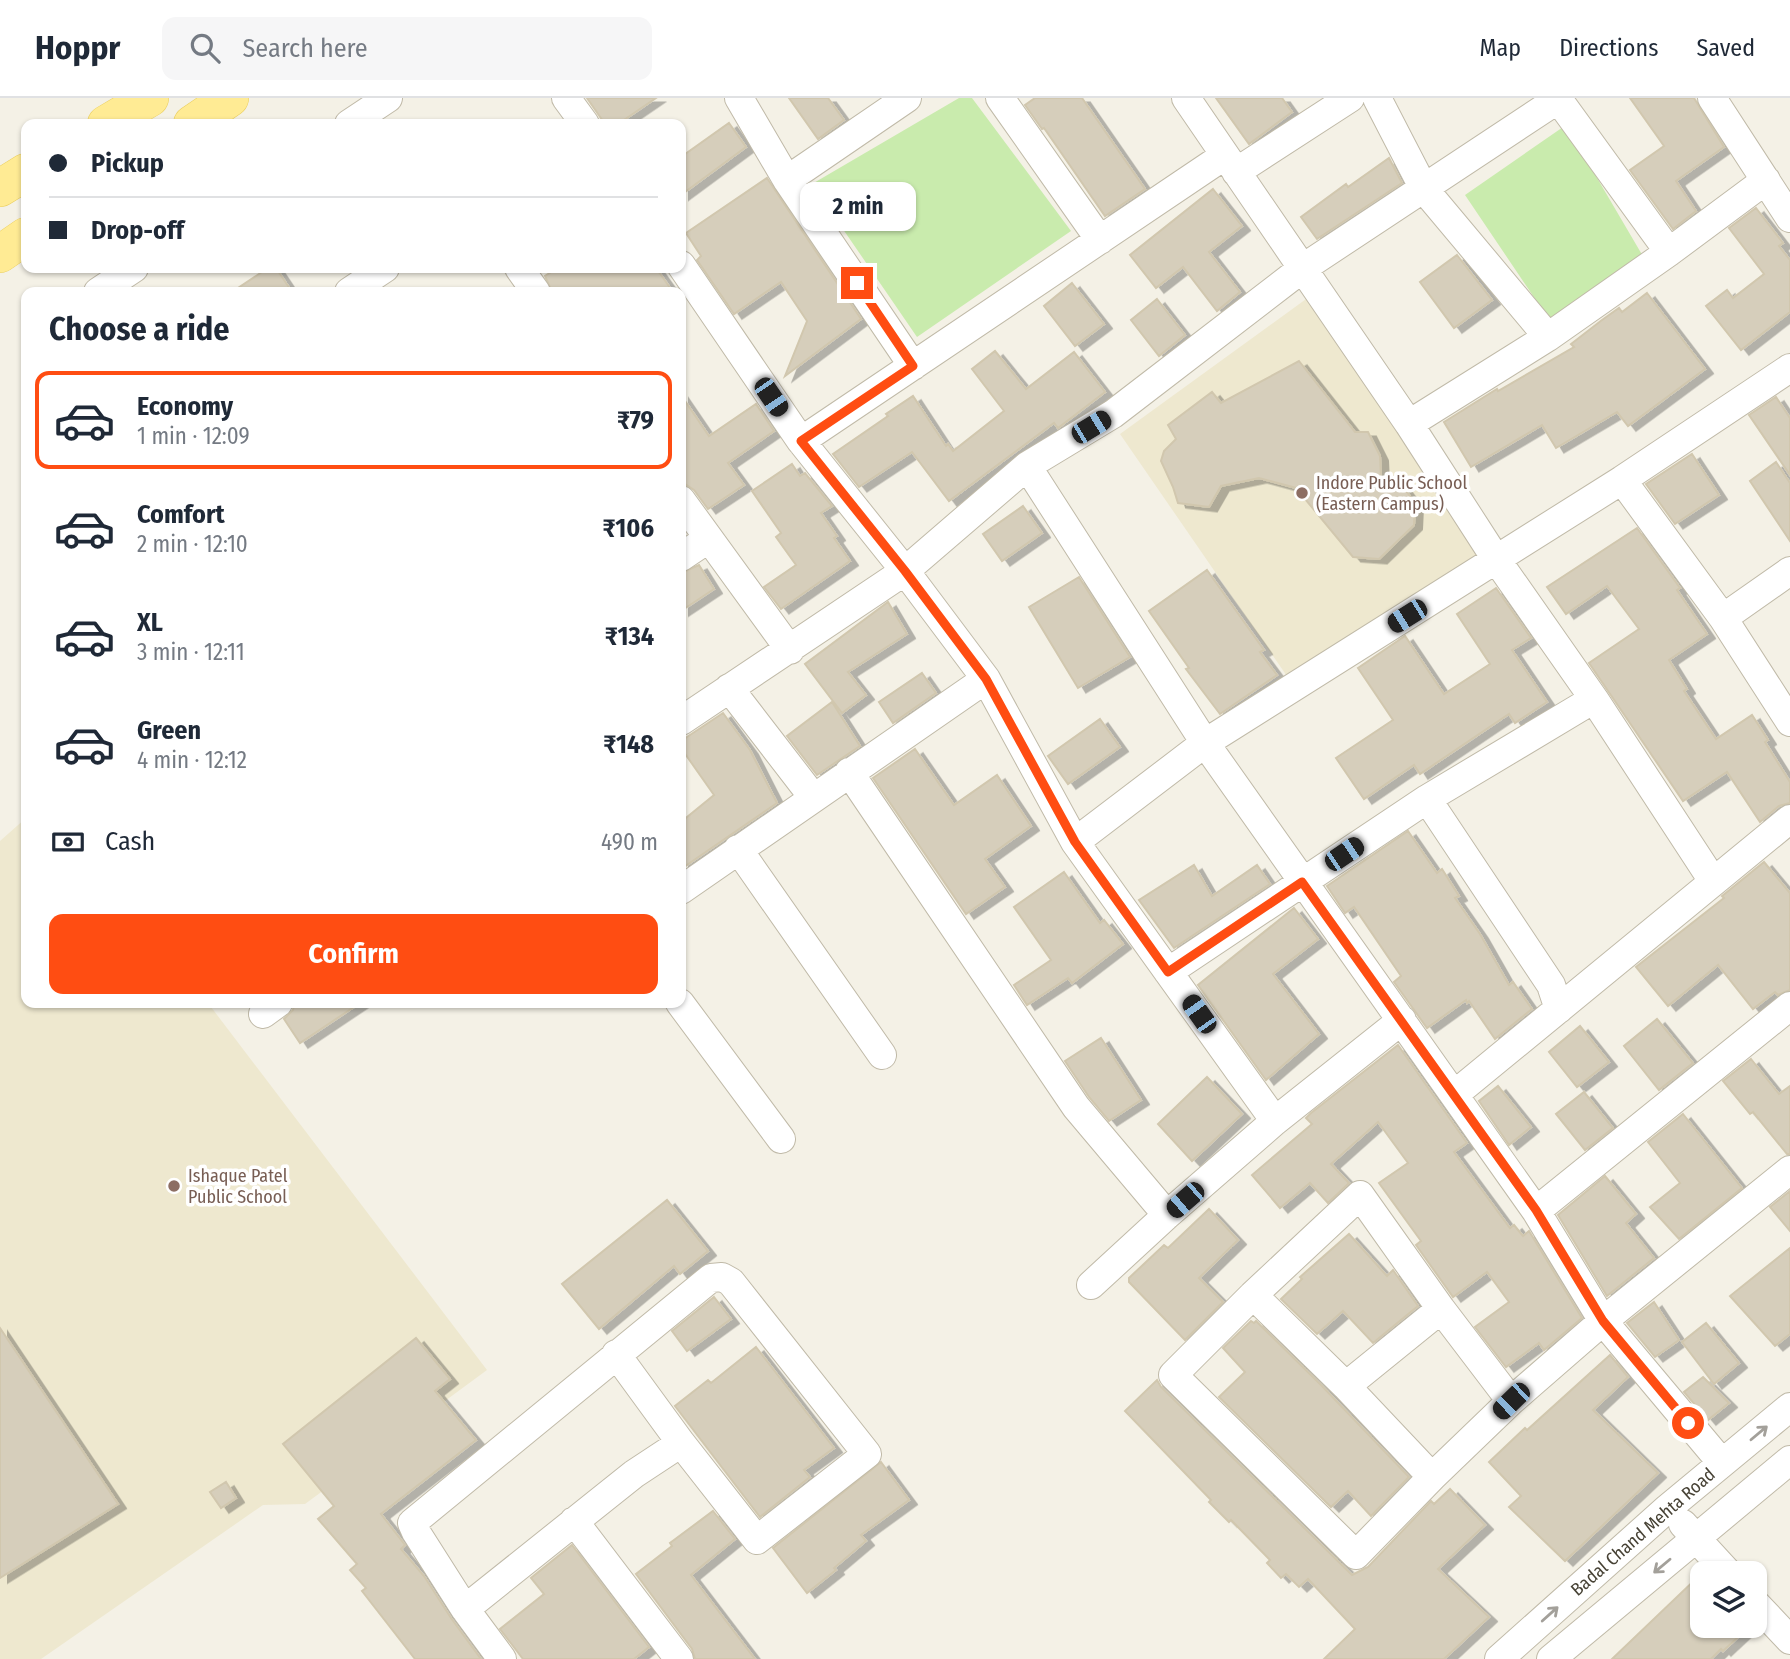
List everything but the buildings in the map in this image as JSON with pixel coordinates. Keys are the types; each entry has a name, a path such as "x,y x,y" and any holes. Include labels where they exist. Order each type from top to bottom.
{"main road":[{"path":"114,119 150,98"},
{"path":"199,119 230,98"},
{"path":"0,188 21,175"},
{"path":"0,254 21,239"}],"street":[{"path":"356,119 388,98"},
{"path":"566,98 581,119"},
{"path":"739,98 787,180 913,366"},
{"path":"787,180 907,98"},
{"path":"1000,98 1100,240"},
{"path":"1186,98 1409,424 1496,559 1594,699 1713,881"},
{"path":"801,441 1100,240 1350,98"},
{"path":"1377,98 1424,189 1548,337"},
{"path":"1712,98 1790,218"},
{"path":"686,718 905,571 1027,466 1113,414 1303,268 1559,99 1669,253"},
{"path":"1409,424 1548,337 1669,253 1766,180"},
{"path":"686,272 801,441 905,571 986,679 1075,842 1275,1121"},
{"path":"105,287 126,273"},
{"path":"356,287 378,273"},
{"path":"1075,842 1205,743 1622,480 1790,368"},
{"path":"1027,466 1205,743 1536,1210 1603,1321 1722,1463"},
{"path":"1622,480 1723,618 1790,722"},
{"path":"686,507 790,650"},
{"path":"686,554 708,539"},
{"path":"1723,618 1790,571"},
{"path":"686,886 986,679"},
{"path":"729,688 813,797"},
{"path":"1168,972 1427,799 1594,699"},
{"path":"849,772 1076,1107 1167,1215"},
{"path":"1427,799 1551,985 1559,1009"},
{"path":"1455,1094 1790,819"},
{"path":"738,849 882,1055"},
{"path":"1536,1210 1790,1006"},
{"path":"684,1008 781,1139"},
{"path":"1091,1285 1275,1121 1402,1020"},
{"path":"1511,1401 1360,1195 1172,1375 1356,1555 1511,1401 1603,1321 1790,1170"},
{"path":"502,1659 465,1609 412,1523 616,1354 711,1278 722,1277 731,1282 867,1454 757,1541 616,1354"},
{"path":"1253,1295 1346,1386 1432,1477"},
{"path":"1346,1386 1441,1309"},
{"name":"Badal Chand Mehta Road","path":"1499,1659 1668,1508 1790,1407"},
{"path":"465,1609 634,1474 681,1443"},
{"path":"1551,1659 1790,1460"},
{"path":"1668,1508 1717,1561"},
{"path":"574,1521 679,1659"},
{"path":"1767,1616 1790,1640"}],"shaded area":[{"name":"Indore Public School (Eastern Campus)","path":"1313,294 1483,552 1291,682 1120,434"},
{"name":"Ishaque Patel Public School","path":"21,822 21,1008 212,1008 487,1370 305,1504 263,1505 41,1659 0,1659 0,841"}],"green space":[{"path":"959,98 972,98 1071,231 917,337 812,184"},
{"path":"1566,125 1644,258 1550,321 1465,195"}],"place":[{"name":"Indore Public School (Eastern Campus)","path":"1302,493"},
{"name":"Ishaque Patel Public School","path":"174,1186"}],"route":[{"path":"857,283 913,366 801,441 905,571 986,679 1075,842 1168,972 1302,882 1536,1210 1603,1321 1688,1423"}]}
